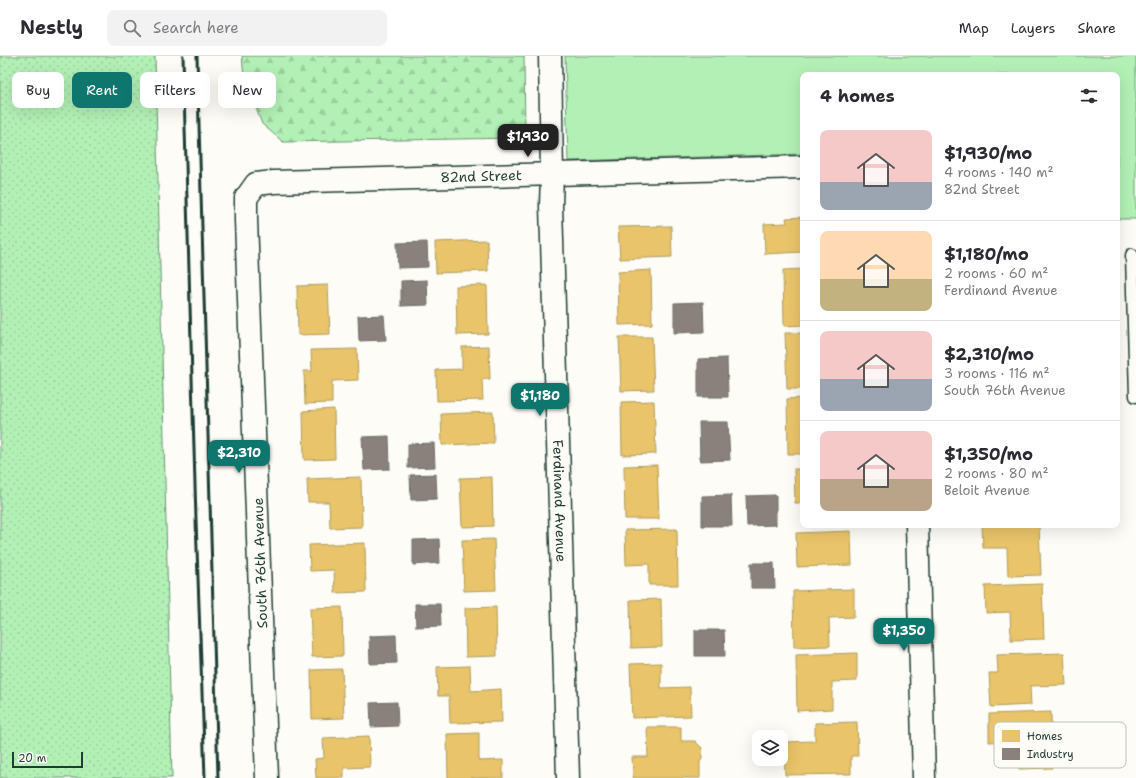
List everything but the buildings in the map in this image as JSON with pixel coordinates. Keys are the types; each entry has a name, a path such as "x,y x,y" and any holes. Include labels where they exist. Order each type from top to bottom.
{"street":[{"name":"Ferdinand Avenue","path":"550,56 552,230 568,778"},
{"name":"82nd Street","path":"256,184 800,167"},
{"name":"South 76th Avenue","path":"256,184 246,198 246,220 267,778"},
{"path":"917,528 924,778"}],"lane":[{"path":"1132,255 1136,396"}],"green space":[{"path":"0,56 155,56 155,72 140,72 140,108 156,108 172,778 0,778"},
{"path":"242,56 524,56 525,135 516,138 283,142 262,124 256,108 276,108 276,72 244,72"},
{"path":"565,56 1136,56 1136,219 1120,219 1120,72 800,72 800,154 568,161"}],"railway":[{"path":"183,56 205,778"},
{"path":"197,56 218,778"}]}
